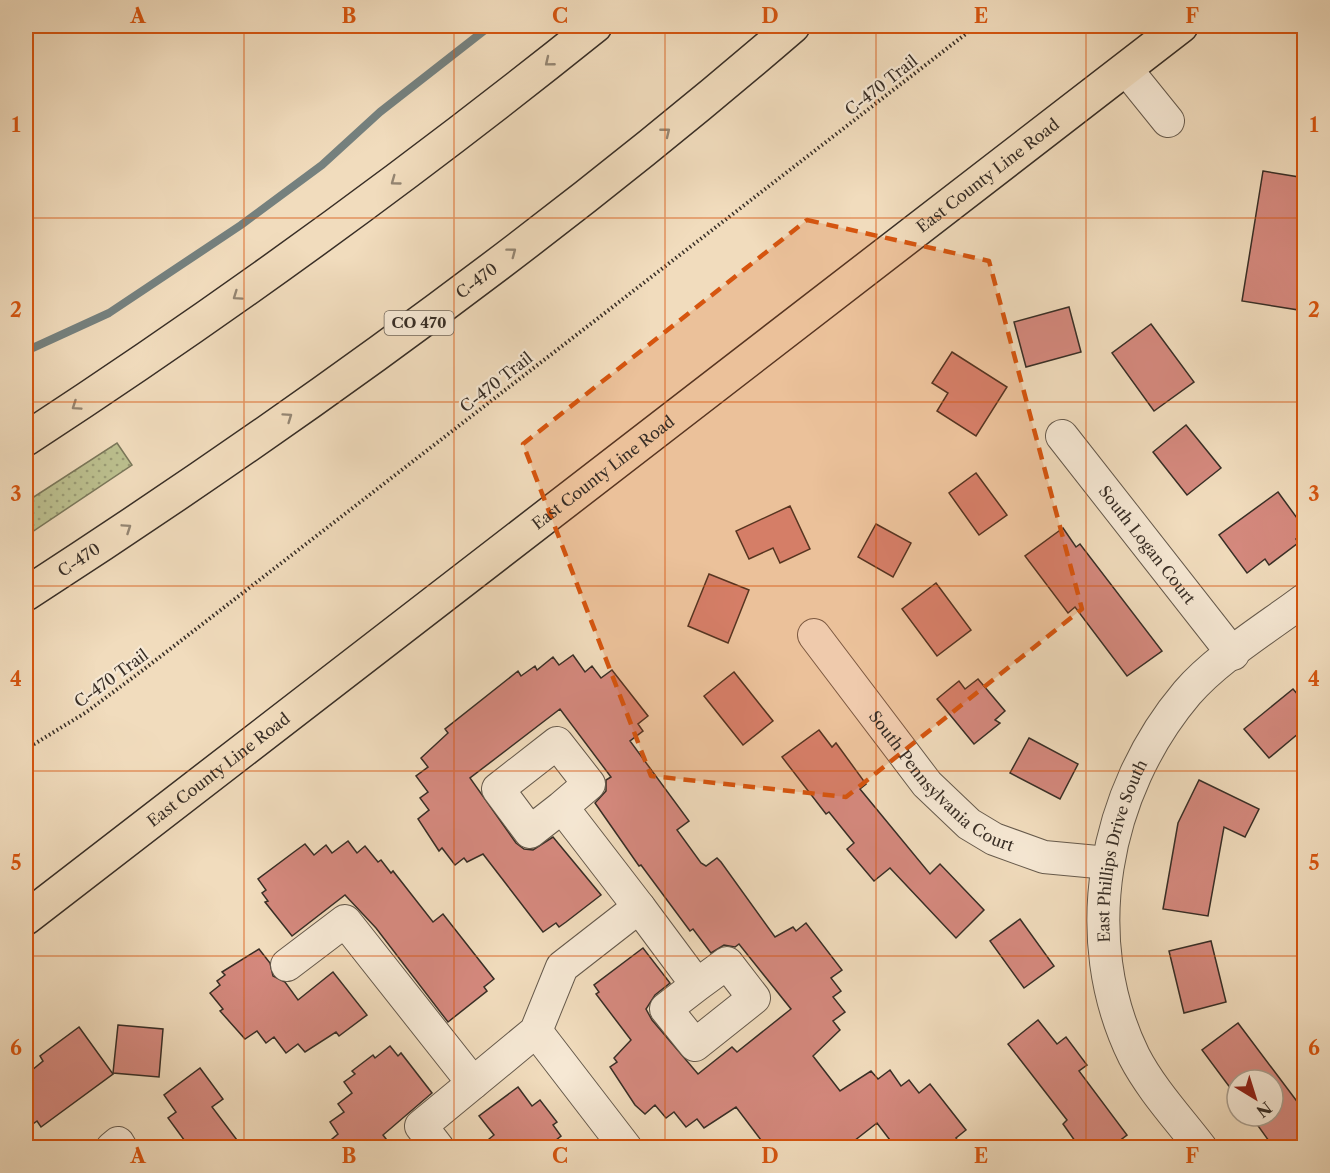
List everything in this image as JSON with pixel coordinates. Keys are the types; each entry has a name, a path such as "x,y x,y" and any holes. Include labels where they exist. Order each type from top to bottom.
{"main road":[{"path":"26,439 303,249 470,125 595,26"},
{"name":"C-470","path":"26,594 186,488 417,324 613,175 793,26"},
{"name":"East County Line Road","path":"26,918 1181,26"}],"street":[{"path":"1126,69 1168,121"},
{"name":"South Logan Court","path":"1062,436 1233,654"},
{"name":"East Phillips Drive South","path":"1201,1148 1153,1087 1134,1055 1122,1026 1111,987 1104,931 1108,863 1125,799 1143,756 1189,691 1233,654 1305,600"},
{"name":"South Pennsylvania Court","path":"814,635 927,784 969,824 994,839 1044,857 1108,863"},
{"path":"562,807 697,985"},
{"path":"438,1148 421,1126 536,1031 562,967 639,907"},
{"path":"287,965 345,921 473,1083"},
{"path":"536,1031 626,1148"},
{"path":"112,1148 118,1143 121,1148"}],"path":[{"name":"C-470 Trail","path":"26,749 85,712 143,670 976,26"}],"highlighted area":[{"path":"807,220 989,261 1082,609 846,797 651,776 523,444"}],"green space":[{"path":"117,443 132,465 26,536 26,502"}],"building":[{"path":"1263,171 1305,178 1305,311 1242,301"},
{"path":"1069,307 1081,352 1026,367 1014,322"},
{"path":"1151,324 1194,382 1154,411 1112,353"},
{"path":"952,352 1007,387 976,436 937,411 948,393 932,383"},
{"path":"1186,425 1221,468 1187,495 1153,452"},
{"path":"976,473 1007,515 979,535 949,493"},
{"path":"1278,492 1305,532 1296,539 1298,543 1269,565 1265,559 1247,573 1219,535"},
{"path":"790,506 810,549 780,563 773,548 749,559 736,531"},
{"path":"876,524 911,543 893,577 858,557"},
{"path":"1063,528 1076,547 1080,544 1162,651 1127,676 1075,607 1068,613 1025,556"},
{"path":"709,574 749,590 728,643 688,626"},
{"path":"936,583 971,630 937,656 902,609"},
{"path":"573,655 585,672 592,666 601,678 612,670 648,716 638,724 643,731 630,741 689,821 677,830 701,863 706,866 717,858 721,862 775,937 793,927 796,931 806,923 842,970 831,978 841,991 833,997 845,1012 833,1021 840,1030 813,1056 840,1091 871,1071 878,1079 890,1070 901,1086 909,1080 919,1093 930,1084 966,1130 956,1138 963,1148 896,1148 877,1123 845,1148 767,1148 736,1107 704,1128 697,1119 686,1127 674,1112 666,1118 655,1105 645,1114 635,1105 610,1067 617,1062 614,1058 631,1040 596,994 599,992 594,985 643,948 670,983 655,995 646,1009 652,1020 698,1074 732,1047 737,1052 791,1009 739,944 735,947 724,945 711,953 693,929 690,931 641,865 639,866 595,803 606,791 606,780 611,777 560,709 470,778 516,843 524,849 533,850 553,837 601,895 559,927 556,923 543,932 483,854 467,862 464,858 455,865 442,848 439,851 418,819 429,810 420,798 428,792 416,776 428,767 421,758 448,733 445,729 518,671 521,676 535,666 537,670 553,657 559,665"},
{"path":"734,672 773,721 743,745 704,696"},
{"path":"978,679 1005,711 995,720 1000,723 974,744 937,699 959,681 965,689"},
{"path":"1293,689 1305,703 1305,728 1269,758 1244,729"},
{"path":"819,730 832,747 836,743 866,784 860,789 930,874 940,864 984,910 956,938 890,868 874,881 847,849 854,843 829,812 826,814 782,757"},
{"path":"1029,738 1078,764 1060,799 1010,773"},
{"path":"1199,780 1259,809 1245,837 1224,827 1208,916 1163,909 1178,823"},
{"path":"348,841 357,853 365,846 378,862 381,860 391,873 393,871 433,922 443,914 494,979 484,987 487,991 448,1022 376,928 345,895 292,936 265,902 268,901 262,893 266,890 258,879 294,852 305,844 314,855 326,845 332,853"},
{"path":"1020,919 1054,966 1024,988 990,941"},
{"path":"1211,941 1226,1002 1184,1013 1169,951"},
{"path":"259,949 270,963 273,976 285,982 298,1000 333,972 367,1015 339,1036 336,1032 305,1052 298,1044 286,1053 274,1037 266,1043 257,1031 245,1039 220,1011 223,1009 210,993 220,985 217,981 225,975 222,972"},
{"path":"1038,1020 1057,1044 1066,1037 1087,1065 1079,1071 1127,1135 1110,1148 1080,1148 1063,1124 1067,1120 1008,1044"},
{"path":"1238,1023 1272,1068 1225,1068 1225,1081 1202,1050"},
{"path":"118,1025 163,1029 159,1077 113,1073"},
{"path":"79,1027 113,1074 41,1127 37,1121 26,1129 26,1075 43,1061 40,1056"},
{"path":"390,1046 398,1056 401,1053 432,1093 383,1135 393,1148 321,1148 338,1134 330,1122 344,1112 338,1104 352,1093 344,1082 355,1074 352,1071 373,1055 375,1058"},
{"path":"200,1068 223,1099 212,1107 243,1148 190,1148 168,1118 176,1112 164,1095"},
{"path":"1285,1085 1305,1112 1305,1148 1274,1148 1260,1128 1285,1128"},
{"path":"518,1087 532,1106 540,1100 557,1122 553,1125 561,1136 546,1148 478,1148 494,1135 479,1116"}],"waterway":[{"path":"26,351 109,313 241,225 322,165 380,112 490,26"},
{"path":"26,362 27,368"}]}
